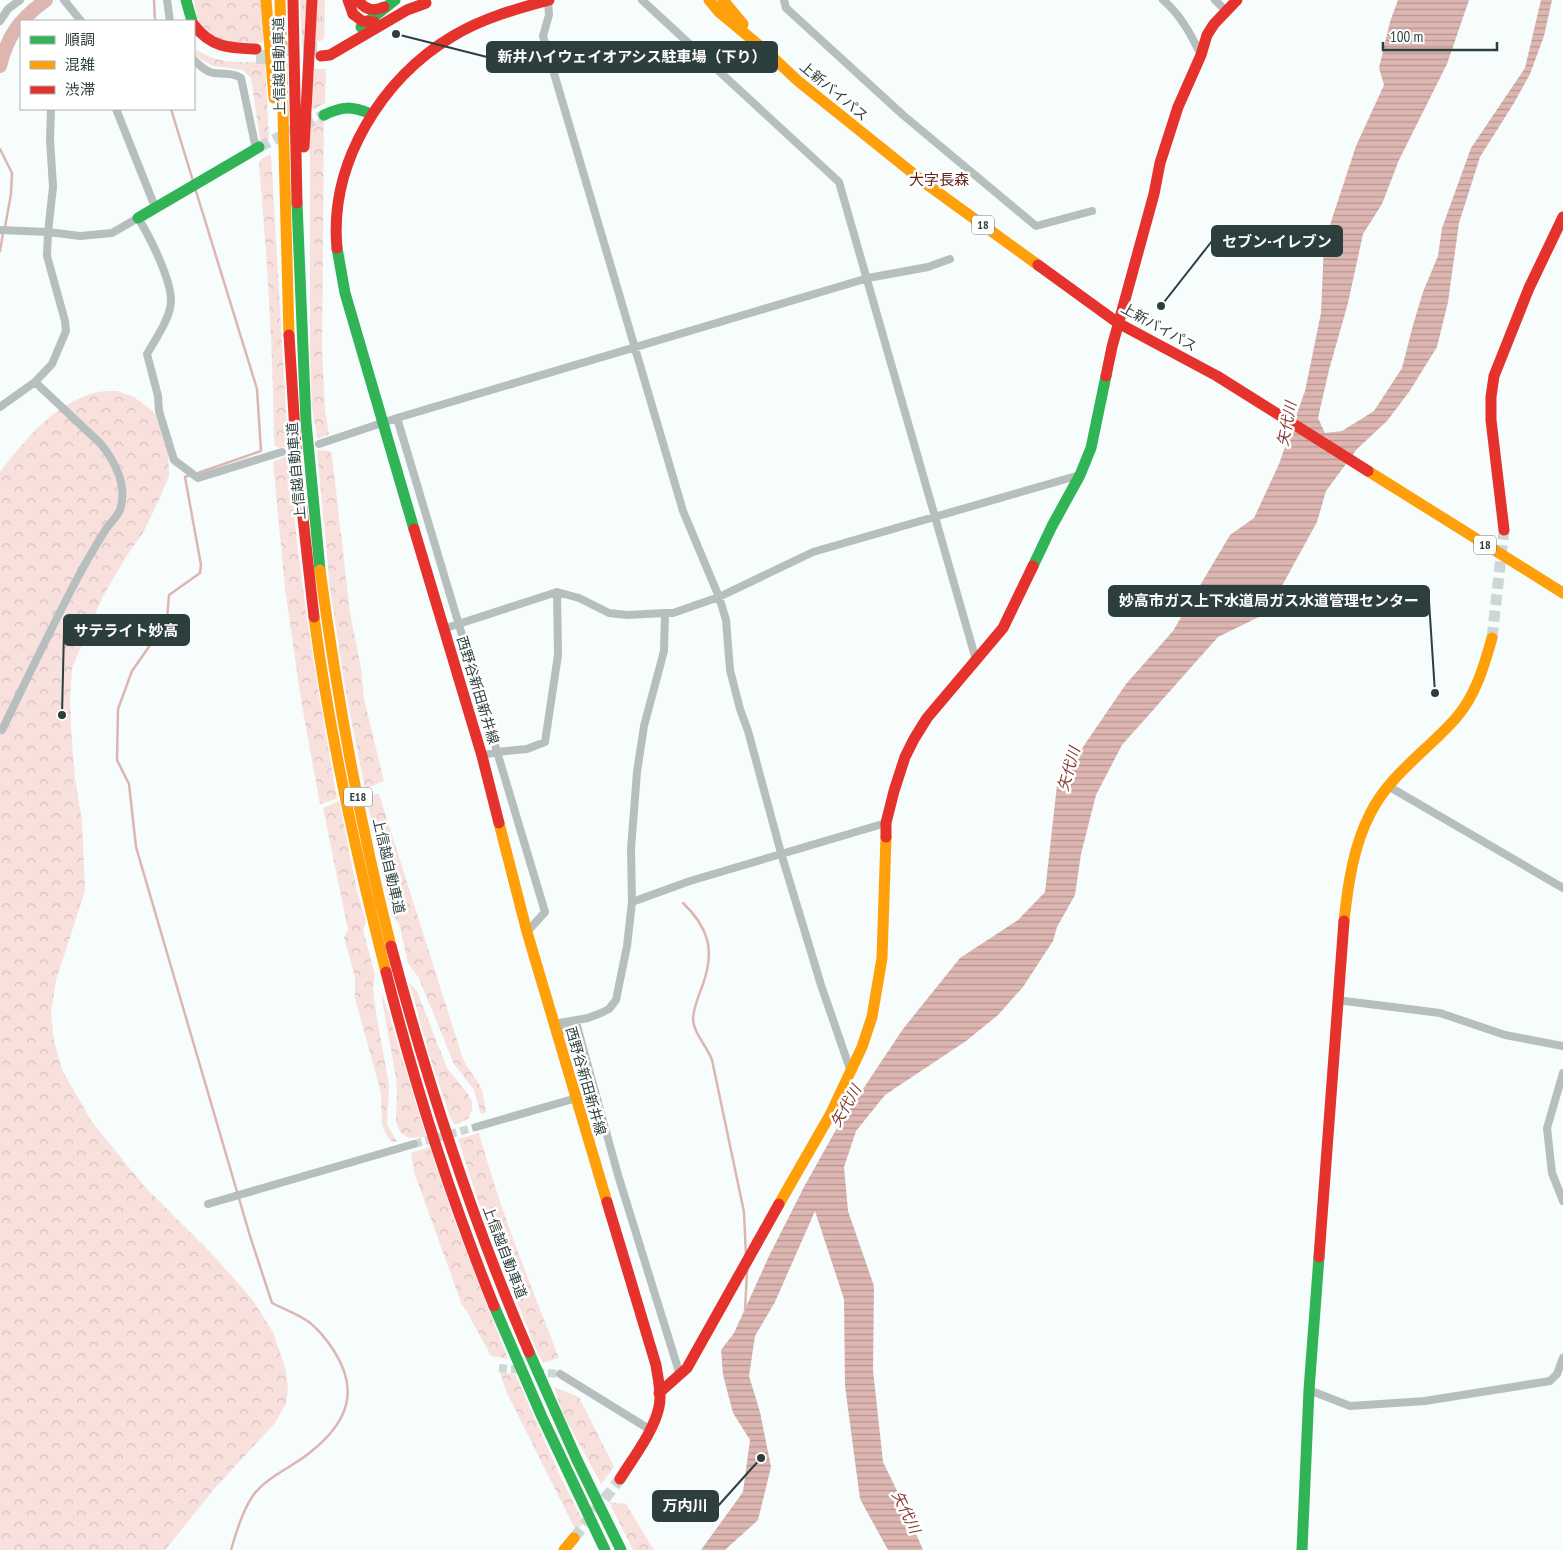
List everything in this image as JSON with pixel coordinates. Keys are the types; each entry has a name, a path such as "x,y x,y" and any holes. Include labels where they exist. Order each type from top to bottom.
{"main road":[{"path":"180,0 183,20"},
{"path":"186,0 192,20"},
{"path":"266,0 284,221"},
{"name":"上信越自動車道","path":"280,0 284,221 290,377 304,542 327,699 361,874 398,1020 448,1186 490,1295 535,1402 559,1456 606,1550"},
{"name":"上信越自動車道","path":"293,0 302,327 311,483 331,640 359,800 382,908 399,973 429,1079 462,1180 482,1237 547,1396 621,1550"},
{"path":"302,327 304,278 303,161 312,0"},
{"path":"348,0 353,14 360,21 368,23 426,3"},
{"path":"358,0 364,7 372,11 378,10 394,1"},
{"name":"上新バイパス","path":"709,0 719,12 805,87 925,183 1118,323 1217,376 1563,594"},
{"name":"上新バイパス","path":"723,0 766,51"},
{"path":"660,1393 687,1368 821,1132 862,1048 872,1017 882,958 886,822 898,776 914,738 927,718 1003,628 1052,526 1080,475 1091,448 1118,323 1154,194 1160,164 1180,100 1201,55 1206,35 1237,0"},
{"path":"394,1 343,40 321,52 330,55 407,10"},
{"name":"西野谷新田新井線","path":"543,1 470,27 439,45 408,69 394,83 371,114 354,148 337,214 338,253 345,293 482,756 527,932 575,1098 656,1364 660,1393 659,1409 620,1479"},
{"path":"195,27 201,36 216,45 256,53 220,55 201,46 195,41"},
{"path":"324,115 342,107 353,106 371,114"},
{"path":"138,218 258,148"},
{"path":"1504,530 1491,420 1491,397 1494,376 1529,288 1563,217"},
{"path":"1302,1550 1309,1390 1337,1000 1350,872 1370,813 1388,786 1457,717 1470,699 1483,671 1492,638"},
{"path":"564,1550 574,1538"}],"street":[{"path":"0,21 8,9 20,0"},
{"path":"167,0 170,20"},
{"path":"642,0 839,182 976,660"},
{"path":"784,0 786,8 902,116 1036,226 1092,211"},
{"path":"1163,0 1173,8 1181,19 1201,55"},
{"path":"1214,0 1226,11"},
{"path":"65,1 80,20"},
{"path":"543,1 549,15 543,36 683,511 719,597 726,620 730,670 781,853 821,985 851,1072"},
{"path":"195,61 212,73 234,74 241,78 258,148"},
{"path":"0,406 35,382 52,364 66,331 47,256 53,187 50,139 51,110"},
{"path":"116,110 155,207"},
{"path":"0,230 48,232 80,236 112,233 138,218 154,246 168,285 171,302 166,319 147,354 158,396 159,411 174,460 198,478 282,452"},
{"path":"319,444 396,418 868,278 928,267 950,259"},
{"path":"2,730 77,578 119,511 122,496 116,465 108,454 100,444 35,382"},
{"path":"396,418 545,912 527,932"},
{"path":"443,629 557,592 579,598 609,613 627,615 672,613 719,597 814,552 1080,475"},
{"path":"482,756 496,752 527,749 546,742 558,655 557,592"},
{"path":"555,1029 601,1013 609,1009 616,1000 627,946 632,902 631,849 637,772 644,726 664,651 665,613"},
{"path":"1388,786 1563,888"},
{"path":"632,902 690,881 886,822"},
{"path":"1337,1000 1440,1014 1505,1034 1563,1046"},
{"path":"555,1029 577,1026 594,1093 680,1375"},
{"path":"1563,1073 1547,1128 1552,1173 1563,1201"},
{"path":"476,1127 594,1093"},
{"path":"208,1204 414,1144"},
{"path":"1309,1390 1350,1406 1425,1401 1550,1381 1560,1374 1563,1358"},
{"path":"560,1374 649,1429"}],"green space":[{"path":"194,0 261,0 265,34 262,43 226,41 208,34 197,15"},
{"path":"300,0 307,0 306,47 302,47"},
{"path":"317,0 325,0 324,38 321,41 314,41"},
{"path":"195,49 219,60 265,62 269,139 263,142 260,139 251,78 243,70 213,66 195,56"},
{"path":"314,69 326,69 325,103 311,109"},
{"path":"324,116 322,349 325,410 329,435 317,439 312,406 310,350 310,124"},
{"path":"271,154 288,446 280,448 275,446 274,440 269,302 259,164 261,159"},
{"path":"117,391 134,397 149,408 162,422 168,454 169,476 144,531 124,560 102,598 72,668 70,696 71,729 75,778 82,820 85,891 56,980 51,1013 54,1041 62,1070 92,1122 145,1187 212,1254 252,1299 273,1332 285,1367 288,1388 286,1403 275,1423 215,1488 165,1550 0,1550 0,472 30,436 65,406 79,398 94,393"},
{"path":"317,450 330,451 332,456 350,613 361,668 364,699 384,781 365,789 346,693 330,588"},
{"path":"289,455 302,585 337,799 320,804 301,700 285,588 273,462"},
{"path":"379,794 462,1056 482,1090 486,1112 481,1114 474,1090 454,1064 419,978 408,963 399,923 392,916 366,796"},
{"path":"339,801 357,891 366,922 363,930 375,975 373,988 376,1013 389,1085 387,1124 397,1142 393,1142 388,1138 382,1124 381,1093 355,998 355,977 344,937 348,930 323,808"},
{"path":"409,982 417,991 447,1068 468,1094 472,1102 472,1110 468,1119 455,1125 450,1117 431,1060"},
{"path":"382,994 426,1137 409,1138 400,1132 396,1121 397,1089"},
{"path":"479,1133 506,1219 559,1358 543,1363 484,1219 458,1139"},
{"path":"430,1147 454,1220 508,1359 491,1356 462,1305 414,1172 411,1153"},
{"path":"500,1372 515,1374 561,1478 584,1523 578,1529 574,1527 506,1391"},
{"path":"554,1387 579,1397 614,1467 601,1484 562,1412"},
{"path":"609,1502 626,1504 654,1550 633,1550"}],"water":[{"name":"矢代川","path":"1398,0 1469,0 1447,64 1399,160 1382,204 1363,234 1348,303 1318,418 1325,433 1342,431 1374,411 1402,368 1423,292 1438,256 1442,228 1471,148 1525,68 1541,0 1552,0 1544,36 1530,74 1480,157 1459,223 1448,302 1437,347 1409,392 1387,421 1357,449 1326,491 1317,522 1283,584 1263,615 1218,637 1122,745 1096,795 1081,854 1075,895 1057,927 1053,941 1023,987 998,1015 966,1041 885,1095 856,1131 844,1167 848,1211 874,1286 873,1370 883,1462 923,1550 888,1550 860,1499 845,1386 844,1299 815,1211 775,1302 755,1336 749,1376 760,1412 771,1467 758,1520 725,1550 701,1550 743,1492 750,1440 733,1413 723,1375 721,1350 734,1333 770,1254 804,1187 837,1128 903,1029 960,958 1018,920 1045,892 1057,785 1126,684 1173,631 1230,535 1254,518 1279,464 1305,391 1321,313 1324,243 1356,146 1384,85 1379,68 1390,22"}],"waterway":[{"path":"23,20 46,0"},
{"path":"154,0 155,20"},
{"path":"0,66 11,36 20,23"},
{"path":"171,110 193,181"},
{"path":"0,149 12,173 11,194 5,227"},
{"path":"195,188 257,389 261,451 195,474"},
{"path":"0,251 3,233"},
{"path":"190,475 185,477 201,565 200,573 169,595 167,618 132,671 118,709 117,760 129,784 136,847 250,1236 272,1303 305,1319 323,1335 342,1366 348,1393 341,1417 325,1439 305,1456 272,1477 252,1497 242,1516 231,1550"},
{"path":"683,903 699,921 709,950 707,972 694,1009 693,1018 695,1029 712,1060 744,1212 746,1256"},
{"path":"745,1311 747,1271"}],"tunnel":[{"path":"282,49 321,48"},
{"path":"256,57 283,57"},
{"path":"259,147 324,115"},
{"path":"1492,638 1504,530"},
{"path":"414,1144 476,1127"},
{"path":"499,1368 522,1370"},
{"path":"536,1372 560,1374"},
{"path":"574,1538 620,1479"}],"traffic: fast":[{"path":"186,0 192,20"},
{"path":"361,27 395,0"},
{"path":"324,115 347,108 371,114"},
{"path":"138,218 259,147"},
{"path":"297,203 306,422 320,570"},
{"path":"337,248 345,293 414,529"},
{"path":"1033,566 1080,475 1091,448 1106,376"},
{"path":"1302,1550 1309,1390 1319,1257"},
{"path":"494,1306 542,1417 605,1550"},
{"path":"529,1352 577,1460 621,1550"}],"traffic: slow":[{"path":"266,0 274,98"},
{"path":"280,0 289,335"},
{"path":"709,0 719,12 766,51 798,81 925,183 1038,265"},
{"path":"723,0 743,24"},
{"path":"1368,471 1563,593"},
{"path":"320,570 350,759 379,899 391,946"},
{"path":"314,617 320,662 345,796 386,972"},
{"path":"1344,921 1355,853 1370,814 1378,800 1398,775 1445,730 1463,709 1474,690 1492,638"},
{"path":"499,823 527,932 607,1202"},
{"path":"779,1204 830,1115 862,1047 872,1017 882,958 886,837"},
{"path":"564,1550 574,1538"}],"traffic: jam":[{"path":"293,0 297,203"},
{"path":"304,147 312,0"},
{"path":"348,0 353,14"},
{"path":"358,0 369,9 384,7"},
{"path":"337,248 337,216 342,185 351,155 365,126 383,99 404,75 427,54 453,36 488,19 549,0"},
{"path":"1106,376 1112,347 1154,194 1160,163 1178,107 1201,55 1207,35 1214,24 1237,0"},
{"path":"321,56 330,55 407,10 426,3"},
{"path":"353,14 362,21 374,22"},
{"path":"195,26 207,38 222,45 256,49"},
{"path":"1504,530 1491,420 1491,397 1494,376 1529,288 1563,217"},
{"path":"1038,265 1118,323 1217,376 1368,471"},
{"path":"289,335 297,464 314,617"},
{"path":"414,529 482,756 499,823"},
{"path":"886,837 886,823 894,791 905,757 914,739 927,718 1003,628 1033,566"},
{"path":"1319,1257 1344,921"},
{"path":"391,946 420,1050 452,1152 508,1302 529,1352"},
{"path":"386,972 434,1141 494,1306"},
{"path":"607,1202 656,1365 660,1392 659,1407 653,1425 620,1479"},
{"path":"659,1393 687,1368 779,1204"}],"place":[{"name":"新井ハイウェイオアシス駐車場（下り）","path":"396,34"},
{"name":"セブン-イレブン","path":"1161,306"},
{"name":"妙高市ガス上下水道局ガス水道管理センター","path":"1435,693"},
{"name":"サテライト妙高","path":"62,715"},
{"name":"万内川","path":"761,1458"}],"district":[{"name":"大字長森","path":"939,180"}]}
